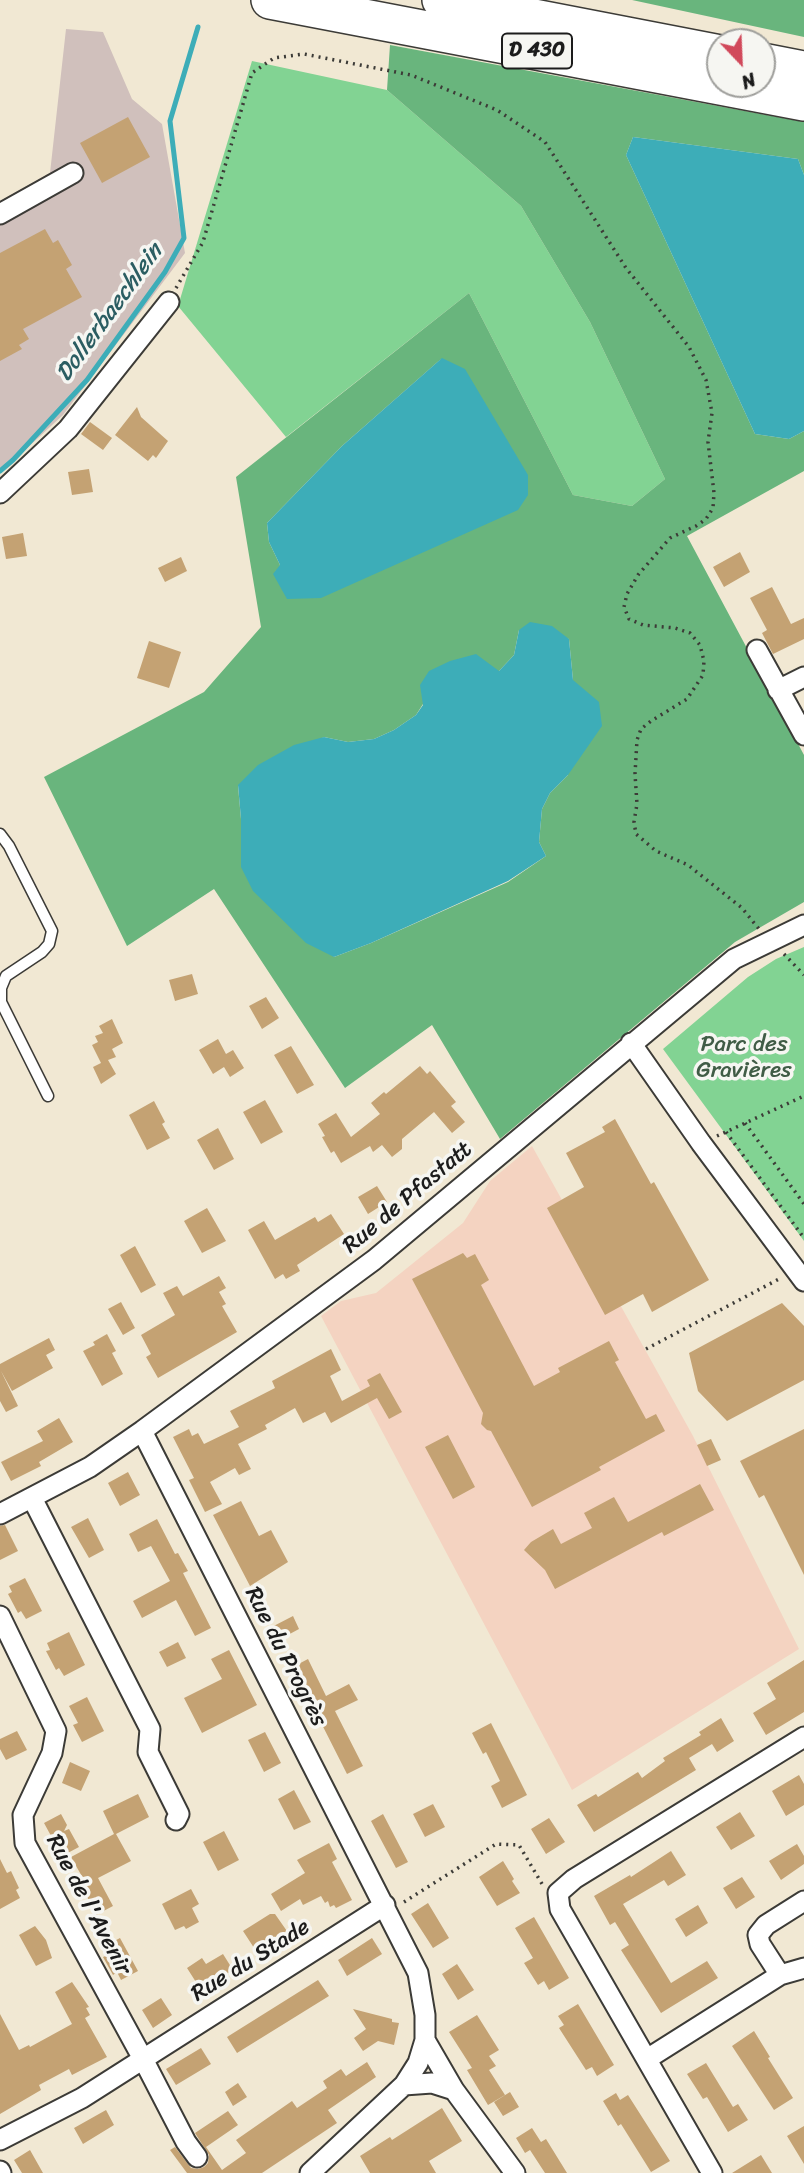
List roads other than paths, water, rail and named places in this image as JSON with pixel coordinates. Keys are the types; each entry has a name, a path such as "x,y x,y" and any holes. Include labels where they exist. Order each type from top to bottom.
{"highway":[{"name":"D 430","path":"270,0 804,102"},
{"name":"D 430","path":"440,0 706,51"},
{"path":"776,65 804,70"}],"street":[{"path":"0,214 73,173"},
{"path":"0,494 68,429 169,302"},
{"path":"757,650 804,736"},
{"path":"778,690 804,677"},
{"name":"Rue de Pfastatt","path":"0,1514 90,1467 142,1431 374,1260 734,959 804,925"},
{"path":"631,1043 701,1143 800,1275"},
{"name":"Rue du Progrès","path":"142,1431 418,1973 425,2015 425,2040"},
{"path":"32,1498 150,1729 148,1752 179,1814 176,1820"},
{"name":"Rue de l'Avenir","path":"0,1616 56,1731 52,1753 23,1815 25,1843 143,2059"},
{"path":"712,2173 560,1909 558,1893 574,1879 804,1737"},
{"path":"779,1975 760,1944 758,1934 766,1925 804,1901"},
{"name":"Rue du Stade","path":"0,2140 82,2098 385,1905"},
{"path":"647,2059 779,1975 804,1968"},
{"path":"310,2173 404,2085 418,2063 425,2040"},
{"path":"425,2040 454,2090 515,2173"},
{"path":"143,2059 186,2142 197,2157"},
{"path":"404,2085 432,2083 454,2090"}],"lane":[{"path":"0,834 9,846 52,931 49,944 42,952 6,976 1,988 1,1002 48,1096"}],"water":[{"path":"633,137 798,159 804,175 804,431 789,439 755,434 626,155"},
{"path":"442,358 465,369 528,475 528,495 518,510 321,598 287,599 273,574 280,565 269,542 267,523 342,446"},
{"path":"530,622 552,626 569,639 573,680 599,702 602,726 568,775 550,793 542,809 539,842 546,856 508,881 334,957 306,943 253,891 241,867 238,785 258,765 294,745 324,737 348,742 374,739 394,730 416,715 423,705 420,685 429,671 450,661 476,654 499,671 514,655 519,630"}],"waterway":[{"name":"Dollerbaechlein","path":"0,471 87,380 165,272 184,238 170,121 198,27"}],"park label":[{"name":"Parc des Gravières","path":"744,1058"}]}
